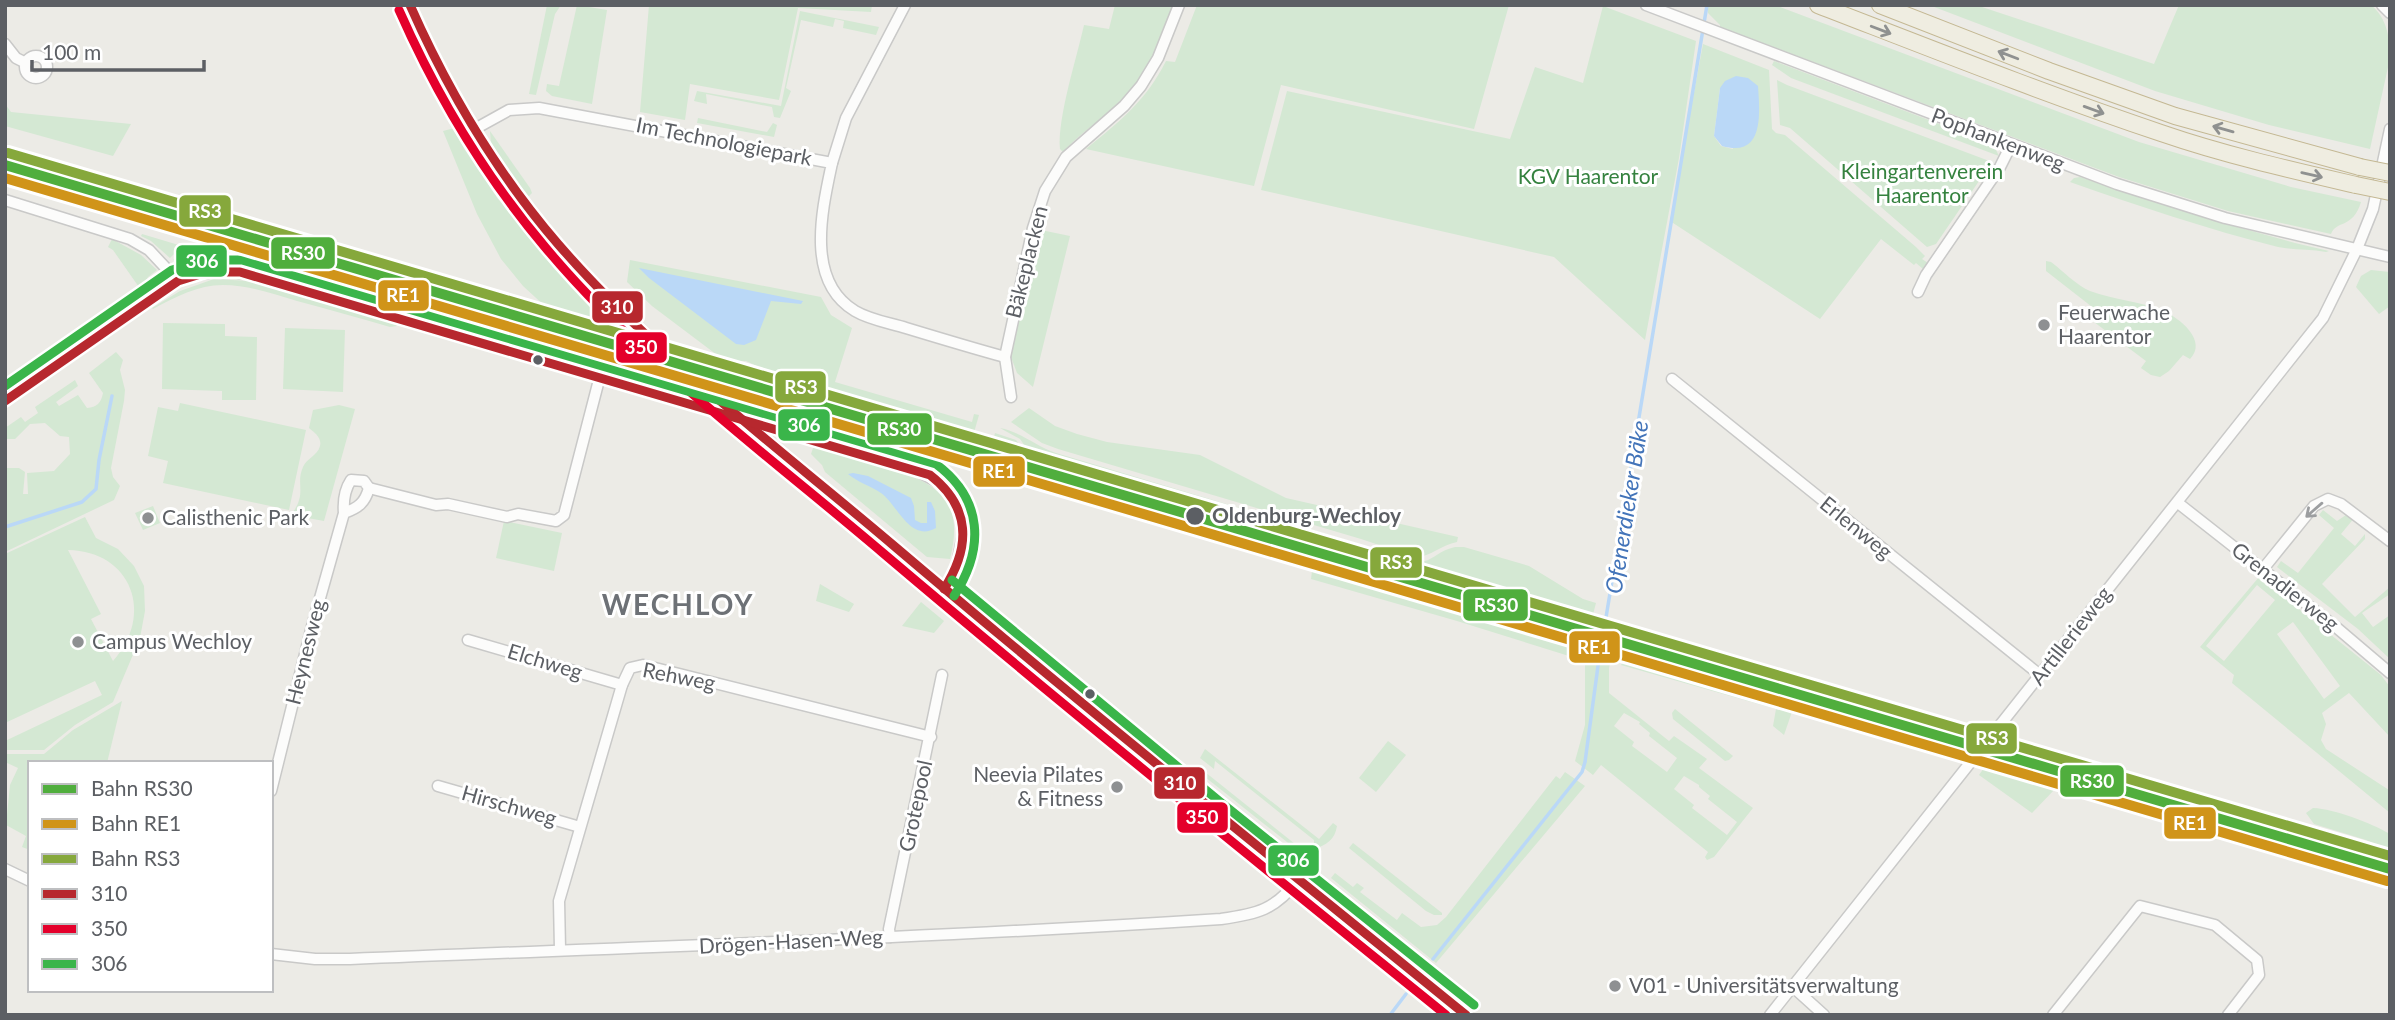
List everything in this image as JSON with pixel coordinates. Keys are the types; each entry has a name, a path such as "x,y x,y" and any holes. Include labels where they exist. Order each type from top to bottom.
{"highway":[{"path":"1818,5 2163,134 2277,167 2390,192"},
{"path":"1880,5 2049,71 2175,116 2390,173"}],"street":[{"path":"410,5 428,48 473,130 547,230 612,302 717,397 924,574 1466,1015"},
{"path":"832,163 846,118 905,5"},
{"name":"Bäkeplacken","path":"1011,397 1005,357 1033,228 1045,191 1066,156 1124,106 1141,86 1158,58 1179,5"},
{"name":"Pophankenweg","path":"1646,5 2117,184 2225,218 2390,257"},
{"path":"2382,5 2390,13"},
{"path":"5,44 16,58 26,64"},
{"name":"Im Technologiepark","path":"473,130 509,110 539,108 832,163 825,201 821,251 824,272 840,299 857,313 1005,357"},
{"name":"Artillerieweg","path":"1770,1015 2323,318 2357,249 2373,209 2390,129"},
{"path":"1918,292 1926,275 2004,161 2011,145"},
{"path":"5,200 130,239 149,250 178,281"},
{"path":"5,401 178,281 207,272 240,272 917,471 944,485 959,508 964,530 955,575 944,589"},
{"path":"344,513 363,504 369,488 436,505 448,504 507,517 518,514 556,521 564,515 600,376"},
{"name":"Erlenweg","path":"1672,379 2040,676"},
{"name":"Heynesweg","path":"273,783 344,513 347,485 351,480 364,481 369,488"},
{"path":"2263,569 2314,506 2328,499 2340,504 2390,541"},
{"name":"Grenadierweg","path":"2178,503 2390,673"},
{"name":"Elchweg","path":"468,640 622,685"},
{"name":"Rehweg","path":"560,949 559,901 622,685 630,668 643,665 930,737"},
{"name":"Grotepool","path":"890,937 889,929 942,675"},
{"name":"Hirschweg","path":"438,786 580,827"},
{"path":"5,869 28,880"},
{"name":"Drögen-Hasen-Weg","path":"273,954 349,959 560,949 707,946 1238,917 1270,908 1283,900 1298,880"},
{"path":"2053,1015 2140,906 2215,925 2257,960 2259,975 2228,1015"},
{"path":"1793,987 1824,1015"}],"green space":[{"path":"547,5 561,5 555,14 536,95 529,94"},
{"path":"577,5 607,10 592,104 552,96 546,91 547,84 559,86"},
{"path":"649,5 872,5 871,12 798,8 779,100 690,84 685,120 640,112"},
{"path":"1115,5 1173,5 1155,51 1137,84 1063,152 1060,149 1062,121 1084,25 1109,29"},
{"path":"1197,5 1509,5 1474,129 1281,85 1254,186 1086,149 1141,99 1166,61 1175,62"},
{"path":"1708,5 1775,5 2139,142 2291,187 2361,202 2354,216 2331,234 2228,211 2119,177 1720,27 1708,13"},
{"path":"1929,5 1976,5 2154,64 2179,5 2371,5 2381,16 2386,29 2390,58 2370,149 2269,125 2155,91"},
{"name":"KGV Haarentor","path":"1603,6 1696,41 1679,158 1645,340 1554,257 1261,190 1287,91 1510,139 1535,67 1583,83"},
{"path":"800,11 879,27 876,35 843,28 844,21 835,19 833,27 801,20 786,88 791,91 780,118 774,117 772,107 706,94 707,104 694,101 697,91 781,106"},
{"path":"1703,44 1769,70 1772,129 1785,135 1916,247 1925,256 1922,259 1928,263 1923,269 1916,263 1914,265 1881,239 1820,319 1670,221","holes":["1720,88 1733,149 1721,146 1714,136"]},
{"path":"1774,61 1984,141 1995,148 1999,156 1791,78 1772,65"},
{"name":"Kleingartenverein Haarentor","path":"1777,80 1992,162 1936,244 1927,247 1790,128 1780,125"},
{"path":"5,104 11,112 131,124 113,156 5,126"},
{"path":"698,118 767,132 773,123 777,125 774,137 697,123"},
{"path":"462,126 459,139 498,199 519,218 587,298 633,344 560,320 523,286 501,259 477,214 443,131"},
{"path":"490,131 530,188 532,193 528,197 491,145"},
{"path":"2080,177 2223,223 2329,251 2278,247 2199,225 2070,182"},
{"path":"1041,230 1070,236 1033,387 1017,373 1011,357 1029,271 1032,272"},
{"path":"142,234 182,246 170,258 141,236"},
{"path":"112,239 141,255 157,270 148,277 141,290 113,250 108,247"},
{"path":"185,247 230,262 186,265 173,260"},
{"path":"630,260 821,297 831,315 852,328 835,382 972,422 974,414 979,415 973,436 780,377 746,361 725,361 652,306 627,282"},
{"path":"2046,261 2090,291 2170,314 2190,331 2196,345 2195,352 2190,359 2183,355 2160,377 2151,375 2141,368 2146,361 2090,319 2096,310 2046,271"},
{"path":"2371,270 2390,272 2390,306 2379,314 2356,287 2361,276"},
{"path":"214,279 250,281 395,322 397,326 390,327 260,290 232,285 196,289 152,308 180,291"},
{"path":"163,323 225,324 225,336 257,337 256,400 222,400 222,391 162,389"},
{"path":"285,328 345,330 343,392 283,389"},
{"path":"116,352 123,360 120,370 125,390 111,468 113,477 120,486 114,500 5,552 5,468 19,468 25,472 23,494 28,494 27,473 54,471 70,454 69,437 60,436 45,423 30,424 15,439 5,439 5,428 21,417 25,422 38,413 35,407 75,380 78,386 56,402 59,406 78,395 87,408 96,405 103,393 89,373"},
{"path":"180,403 306,430 289,510 163,483 168,461 148,456 158,407 178,411"},
{"path":"339,405 355,409 324,521 291,515 299,501 303,467 320,446 319,438 309,428 313,410"},
{"path":"1029,408 1055,426 1077,434 1107,442 1200,455 1286,498 1458,537 1457,542 1425,556 1415,557 1058,449 1042,443 1011,422"},
{"path":"1000,428 1056,453 1399,557 1397,561 1356,549 1354,555 1211,512 1211,508 1195,503 1193,507 1112,483 1113,480 1097,475 1095,478 1044,463 1045,458 1029,452 1020,439"},
{"path":"995,433 1016,440 1030,458 1029,463 991,450"},
{"path":"814,445 905,473 933,488 950,508 954,522 950,559 927,557 825,472 811,454"},
{"name":"Calisthenic Park","path":"153,506 160,523 143,530 135,513"},
{"path":"2323,510 2337,521 2349,513 2355,517 2341,534 2355,546 2365,534 2365,539 2322,584 2355,617 2390,587 2390,594 2362,613 2373,627 2390,615 2390,659 2358,629 2277,567 2281,561 2298,573 2334,528 2319,515"},
{"path":"85,517 96,538 118,549 134,566 144,586 145,611 140,638 113,702 75,725 44,750 5,750 5,741 102,695 95,681 5,723 5,554","holes":["68,550 90,553 108,561 121,573 130,589 134,606 133,624 126,643 113,661 91,619 101,614"]},
{"path":"504,521 562,533 554,571 496,558"},
{"path":"1455,547 1464,547 1529,566 1583,599 1596,603 1590,626 1388,568 1389,565 1401,568 1403,559 1426,561"},
{"path":"1313,563 1613,648 1609,668 1609,693 1669,741 1674,736 1707,759 1699,768 1753,808 1714,857 1707,860 1705,857 1708,852 1601,765 1593,775 1575,761 1585,725 1585,661 1311,579","holes":["1624,713 1640,722 1650,733 1649,736 1677,758 1667,772 1632,746 1634,742 1614,726","1684,776 1699,785 1710,796 1708,799 1737,822 1727,835 1692,808 1694,805 1674,789"]},
{"path":"2259,577 2381,675 2390,687 2390,737 2349,693 2322,713 2326,724 2321,740 2326,749 2389,790 2390,813 2232,683 2234,675 2200,647","holes":["2257,585 2275,600 2224,661 2206,646","2293,622 2340,686 2324,699 2277,634"]},
{"path":"820,584 854,604 849,612 816,601"},
{"path":"921,602 944,621 934,633 902,626"},
{"path":"1041,654 1087,691 1086,694 1060,681 1038,657"},
{"path":"1628,654 1795,703 1784,735 1773,726 1776,709 1621,665"},
{"path":"122,701 107,761 28,761 28,849 22,847 26,836 6,825 10,785 18,768 5,762 5,754 44,754 73,730"},
{"path":"1675,709 1733,756 1725,761 1673,719 1672,713"},
{"path":"1388,741 1406,755 1376,792 1359,778"},
{"path":"1205,749 1319,839 1333,823 1337,826 1332,838 1314,849 1314,840 1215,761 1214,769 1200,758"},
{"path":"1986,765 2056,788 2032,813 1979,775"},
{"path":"1200,768 1310,856 1312,862 1195,769"},
{"path":"1183,772 1288,854 1281,856 1181,776"},
{"path":"1565,772 1585,786 1436,963 1331,878 1335,873 1353,887 1357,883 1364,888 1360,892 1397,920 1402,913 1421,927 1437,925 1556,776 1560,779"},
{"path":"2313,808 2353,817 2390,834 2390,851 2366,840 2314,824 2306,813"},
{"path":"1353,843 1442,915 1426,911 1349,848"},
{"path":"1318,879 1372,921 1368,925 1320,887"},
{"path":"1377,925 1433,969 1430,972 1425,971 1373,929"}],"water":[{"path":"1736,76 1748,78 1758,86 1759,121 1752,140 1746,146 1736,148 1722,146 1714,136 1720,88 1725,81"},
{"path":"639,268 803,301 801,304 771,301 756,340 744,345 736,344"},
{"path":"848,474 868,476 911,498 915,520 921,523 927,523 927,502 931,502 935,511 936,528 927,531 911,526 881,493"}],"waterway":[{"name":"Ofenerdieker Bäke","path":"1433,959 1582,772 1585,762 1598,666 1707,5"},
{"path":"5,527 82,502 96,489 112,396"},
{"name":"Ofenerdieker Bäke","path":"1390,1015 1406,994"}],"rail line":[{"name":"RS3","path":"8,153 2390,856"},
{"name":"RS30","path":"5,165 2390,869"},
{"name":"RE1","path":"5,178 2387,881"}],"transit line":[{"name":"310","path":"410,5 457,99 514,188 558,244 636,325 720,401 1035,664 1466,1015"},
{"name":"350","path":"399,10 446,104 502,192 545,247 623,330 707,407 1022,670 1446,1015"},
{"name":"306","path":"5,386 172,270 206,260 242,260 936,464 952,478 963,493 971,508 974,525 971,560 954,596"},
{"name":"310","path":"5,401 178,281 207,272 240,272 930,475 953,500 960,514 962,528 959,558 944,589"},
{"name":"306","path":"952,580 1219,801 1474,1005"}],"place":[{"name":"Feuerwache Haarentor","path":"2044,325"},
{"name":"Oldenburg-Wechloy","path":"1195,516"},
{"name":"Calisthenic Park","path":"148,518"},
{"name":"Campus Wechloy","path":"78,642"},
{"name":"Neevia Pilates & Fitness","path":"1117,787"},
{"name":"V01 - Universitätsverwaltung","path":"1615,986"}],"district":[{"name":"WECHLOY","path":"678,605"}]}
